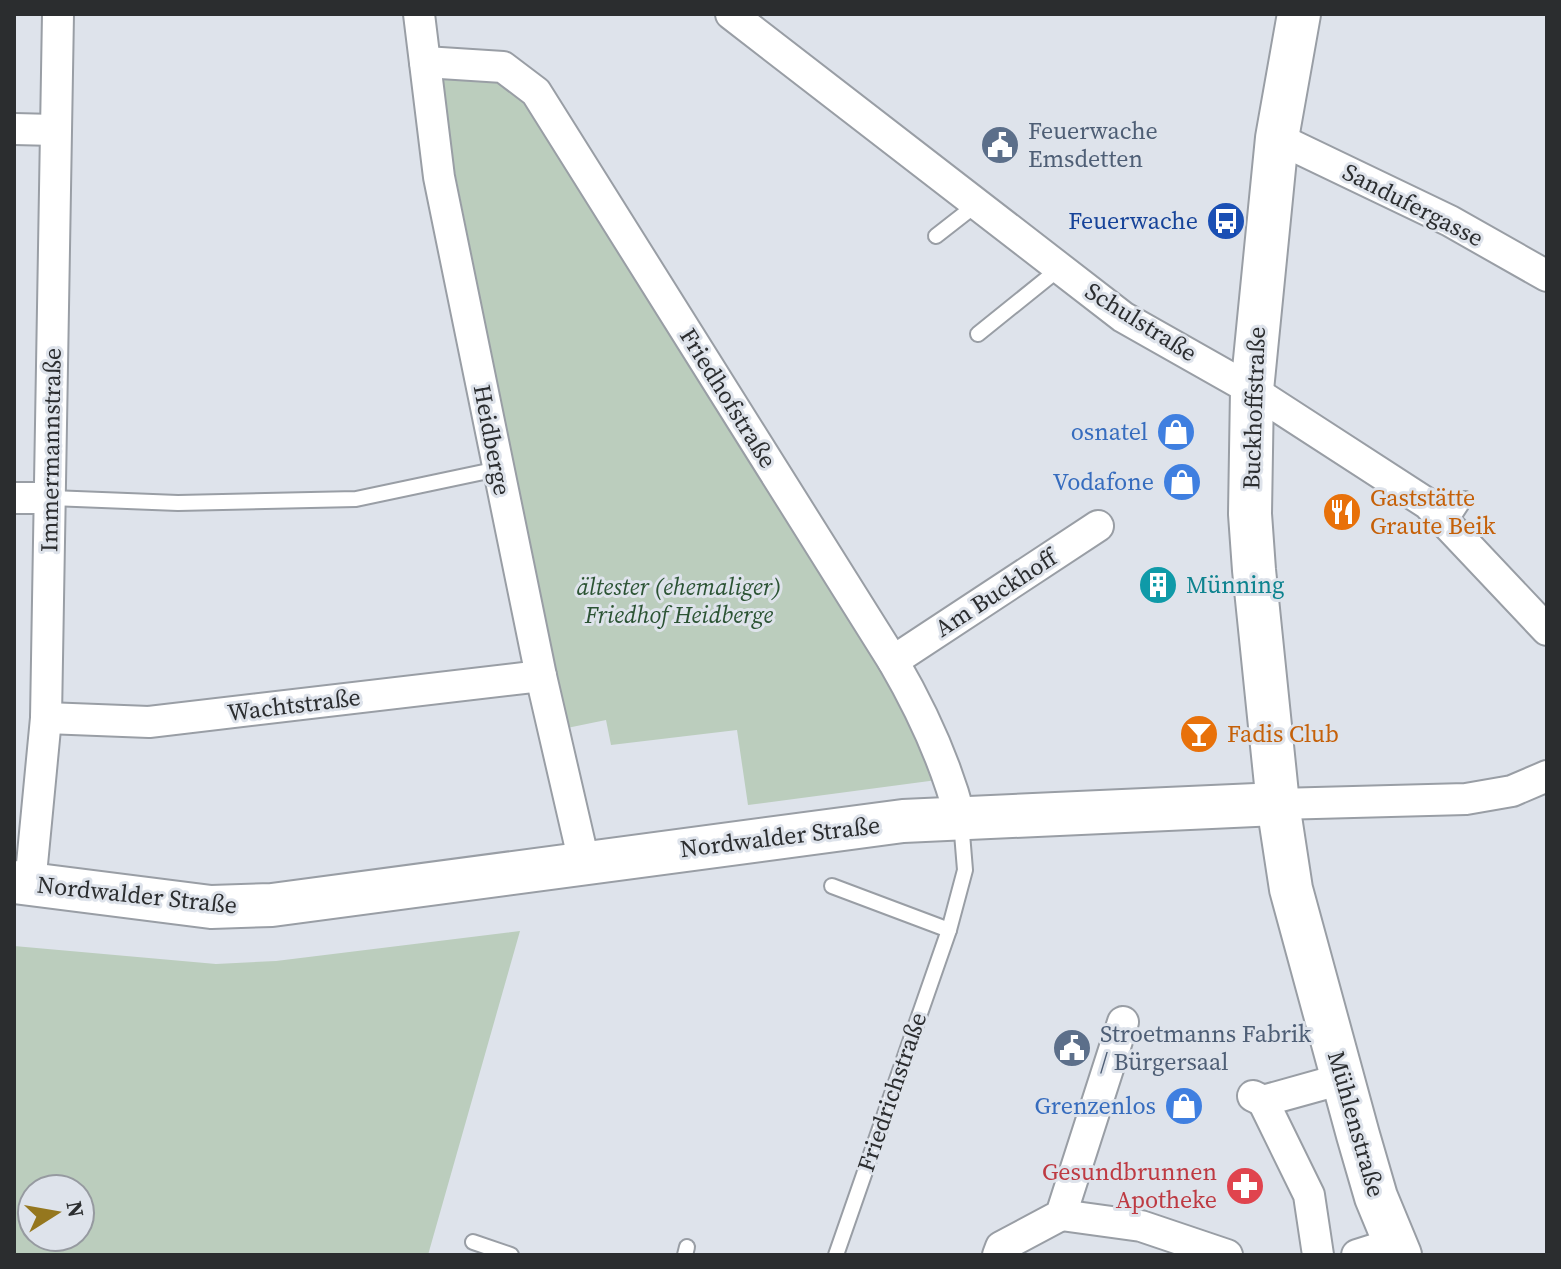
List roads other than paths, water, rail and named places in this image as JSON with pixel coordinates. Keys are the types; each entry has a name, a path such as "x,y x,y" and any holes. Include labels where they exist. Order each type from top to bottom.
{"street":[{"name":"Immermannstraße","path":"22,883 46,718 58,14"},
{"name":"Heidberge","path":"419,14 439,177 541,676 584,862"},
{"name":"Schulstraße","path":"731,14 1123,317 1252,390 1428,504 1547,630"},
{"name":"Buckhoffstraße","path":"1278,804 1250,514 1252,390 1277,138 1299,14"},
{"name":"Friedhofstraße","path":"425,62 503,67 536,92 893,661 912,694 960,817"},
{"path":"14,129 55,130"},
{"name":"Sandufergasse","path":"1277,138 1450,221 1547,276"},
{"path":"14,498 51,498"},
{"name":"Am Buckhoff","path":"893,661 1098,526"},
{"name":"Wachtstraße","path":"46,718 149,722 541,676"},
{"name":"Nordwalder Straße","path":"22,883 211,907 272,905 903,821 1466,799 1512,791 1547,776"},
{"name":"Mühlenstraße","path":"1278,804 1291,889 1376,1197 1384,1251"},
{"path":"1061,1215 1123,1022"},
{"path":"1318,1255 1309,1195 1258,1099 1342,1079"},
{"path":"998,1255 1001,1247 1061,1215 1141,1226 1227,1255"}],"lane":[{"path":"936,236 977,204"},
{"path":"978,334 1060,268"},
{"path":"51,498 178,503 356,499 498,469"},
{"path":"1448,525 1465,499"},
{"name":"Friedrichstraße","path":"836,1255 949,930 965,870 960,817"},
{"path":"832,886 949,930"},
{"path":"473,1242 511,1255"}],"place":[{"name":"Feuerwache Emsdetten","path":"1000,145"},
{"name":"Feuerwache","path":"1226,221"},
{"name":"osnatel","path":"1176,432"},
{"name":"Vodafone","path":"1182,482"},
{"name":"Gaststätte Graute Beik","path":"1342,512"},
{"name":"Münning","path":"1158,585"},
{"name":"Fadis Club","path":"1199,734"},
{"name":"Stroetmanns Fabrik / Bürgersaal","path":"1072,1048"},
{"name":"Grenzenlos","path":"1184,1106"},
{"name":"Gesundbrunnen Apotheke","path":"1245,1186"}],"park label":[{"name":"ältester (ehemaliger) Friedhof Heidberge","path":"679,601"}]}
